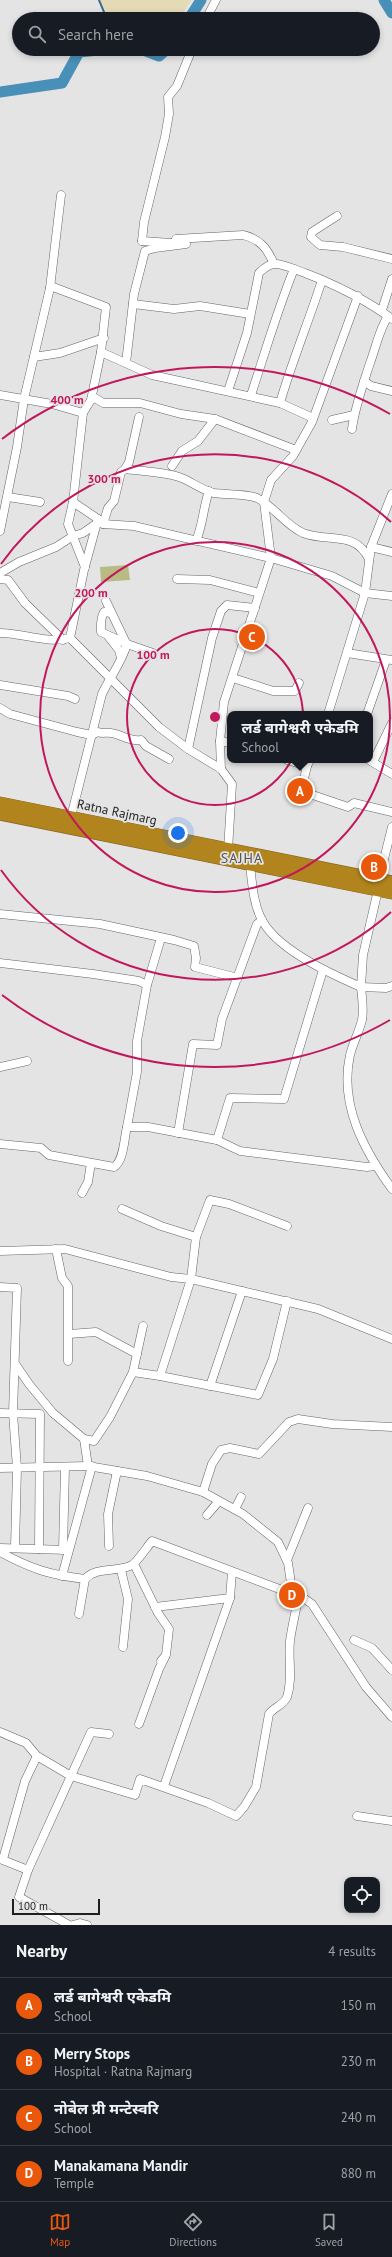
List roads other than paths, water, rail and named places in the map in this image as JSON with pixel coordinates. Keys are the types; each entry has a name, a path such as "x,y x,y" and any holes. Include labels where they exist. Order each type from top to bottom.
{"highway":[{"name":"Ratna Rajmarg","path":"0,803 228,850 257,854 378,885 392,893"},
{"name":"Ratna Rajmarg","path":"0,814 250,865 378,885 392,882"}],"street":[{"path":"210,12 216,0"},
{"path":"142,241 144,222 169,114 168,97 177,86 189,56"},
{"path":"0,531 8,497 24,399 50,288 61,195"},
{"path":"336,216 312,232 311,237 314,242 320,245 343,247 392,259"},
{"path":"142,241 243,235 262,244 268,250 274,264"},
{"path":"126,363 136,281 145,251 155,248 186,244 142,241"},
{"path":"228,391 247,333 259,273 264,268 274,264 294,269 358,296 387,315"},
{"path":"250,395 264,355 268,337 294,269"},
{"path":"352,429 351,416 387,315 392,279"},
{"path":"280,403 322,280"},
{"path":"50,288 53,287 67,294 101,304 106,307 104,338 90,400 83,413 73,502 68,524 85,567"},
{"path":"221,770 220,740 224,702 271,558 264,502 271,480 293,456 313,418 358,296"},
{"path":"133,304 174,309 200,306 250,314"},
{"path":"34,357 60,353 104,338"},
{"path":"100,352 152,375 250,395 280,403 313,418"},
{"path":"364,382 371,386 392,391"},
{"path":"0,395 83,413"},
{"path":"90,400 95,398 103,403 140,403 181,414 215,419 296,450"},
{"path":"339,412 351,416"},
{"path":"332,420 351,416"},
{"path":"67,639 85,567 99,522 114,502 118,478 129,462 139,417"},
{"path":"172,466 182,451 198,441 215,419"},
{"path":"124,469 178,477 209,491 255,497 264,502 284,520 301,532 312,536 347,539 364,548 369,559"},
{"path":"196,541 201,528 204,506 209,491"},
{"path":"329,711 365,593 371,547 392,494"},
{"path":"8,497 40,502"},
{"path":"73,502 80,509 99,522 134,526 271,558 332,576 365,593 392,596"},
{"path":"0,573 19,562 56,547 73,536 83,533 99,522"},
{"path":"371,547 392,552"},
{"path":"0,579 8,580 24,602 48,627 67,639 110,676 159,726 188,749 221,770 232,784 228,850"},
{"path":"178,579 210,580 259,593"},
{"path":"71,817 80,775 102,694 127,644 117,620 111,613 106,601"},
{"path":"188,749 212,638 221,611 227,605 255,608"},
{"path":"111,613 104,612 100,621 101,632 108,636 118,638 127,644 153,653"},
{"path":"0,633 14,633 47,641 67,639"},
{"path":"108,636 119,650 121,658"},
{"path":"347,653 389,660 368,711"},
{"path":"233,678 273,691 295,691 299,683"},
{"path":"0,685 68,696 75,699"},
{"path":"0,708 10,714 92,735 98,732 104,734 111,733 134,741 141,740 146,746 169,759"},
{"path":"373,757 392,723"},
{"path":"220,740 227,742"},
{"path":"373,762 392,774"},
{"path":"309,763 301,791 348,807 354,803 392,812"},
{"path":"392,831 378,885 363,956 361,987 362,1020 350,1055 347,1085 350,1112 375,1166 392,1189"},
{"path":"250,865 252,888 262,920 273,935 323,970 361,987 386,988 392,986"},
{"path":"0,914 100,924 194,946 196,958 195,967 238,978"},
{"path":"178,1133 193,1044 217,1045 222,1019 257,924 262,920"},
{"path":"0,1144 41,1148 49,1155 114,1167 117,1165 127,1127 137,1072 137,1041 147,985 161,938"},
{"path":"0,963 93,974 139,981 147,985"},
{"path":"217,1140 230,1098 284,1099 323,970"},
{"path":"0,1066 27,1061"},
{"path":"127,1127 148,1127 217,1140 240,1151 359,1166 375,1166"},
{"path":"82,1193 88,1182 91,1163"},
{"path":"160,1376 191,1279 196,1237 210,1200 229,1204 287,1226"},
{"path":"122,1209 161,1226 196,1237"},
{"path":"56,1249 62,1278 68,1286 68,1361"},
{"path":"0,1251 65,1249 171,1277 191,1279 318,1309 392,1339"},
{"path":"0,1287 17,1288 16,1365 13,1412 17,1468 15,1548"},
{"path":"210,1386 242,1291"},
{"path":"133,1372 258,1395 273,1359 287,1301"},
{"path":"16,1365 29,1384 53,1413 84,1439 94,1441 110,1417 133,1372 143,1326"},
{"path":"69,1334 96,1332 137,1354"},
{"path":"0,1413 53,1413"},
{"path":"39,1549 40,1414"},
{"path":"202,1492 212,1464 221,1450 230,1448 259,1454 289,1422 298,1419 338,1425 392,1427"},
{"path":"62,1576 66,1550 90,1466 84,1439"},
{"path":"0,1468 90,1466 147,1476 202,1492 235,1509 278,1542 287,1560 296,1592 290,1642 291,1671 286,1698 282,1703 273,1708 269,1714 256,1787 236,1816 164,1786 140,1779 135,1795 71,1776 37,1756 26,1743 0,1732"},
{"path":"66,1467 66,1550"},
{"path":"109,1546 108,1514 117,1471"},
{"path":"235,1509 241,1497"},
{"path":"207,1515 219,1501"},
{"path":"287,1560 308,1508"},
{"path":"79,1614 85,1579 89,1574 98,1571 121,1570 134,1564 152,1541 282,1590 296,1592 312,1604 366,1687 392,1717"},
{"path":"0,1548 66,1550"},
{"path":"0,1552 30,1568 62,1576 85,1579"},
{"path":"134,1564 155,1607 169,1629 164,1658 139,1724"},
{"path":"121,1570 128,1599 123,1647"},
{"path":"164,1786 230,1598 232,1572"},
{"path":"155,1607 230,1598"},
{"path":"354,1640 372,1648 392,1670"},
{"path":"69,1925 19,1897 28,1870 91,1732 108,1734"},
{"path":"28,1870 2,1859 25,1781 37,1756"},
{"path":"357,1816 392,1820"},
{"path":"73,1925 80,1923 87,1925"}],"waterway":[{"path":"99,0 104,12"},
{"path":"193,12 201,0"},
{"path":"384,0 392,13"},
{"path":"0,92 62,83 77,56"}],"place":[{"name":"नोबेल प्री मन्टेस्वरि","path":"252,637"},
{"name":"लर्ड बागेश्वरी एकेडमि","path":"300,791"},
{"name":"Merry Stops","path":"374,867"},
{"name":"Manakamana Mandir","path":"292,1595"}],"district":[{"name":"SAJHA","path":"242,858"}]}
